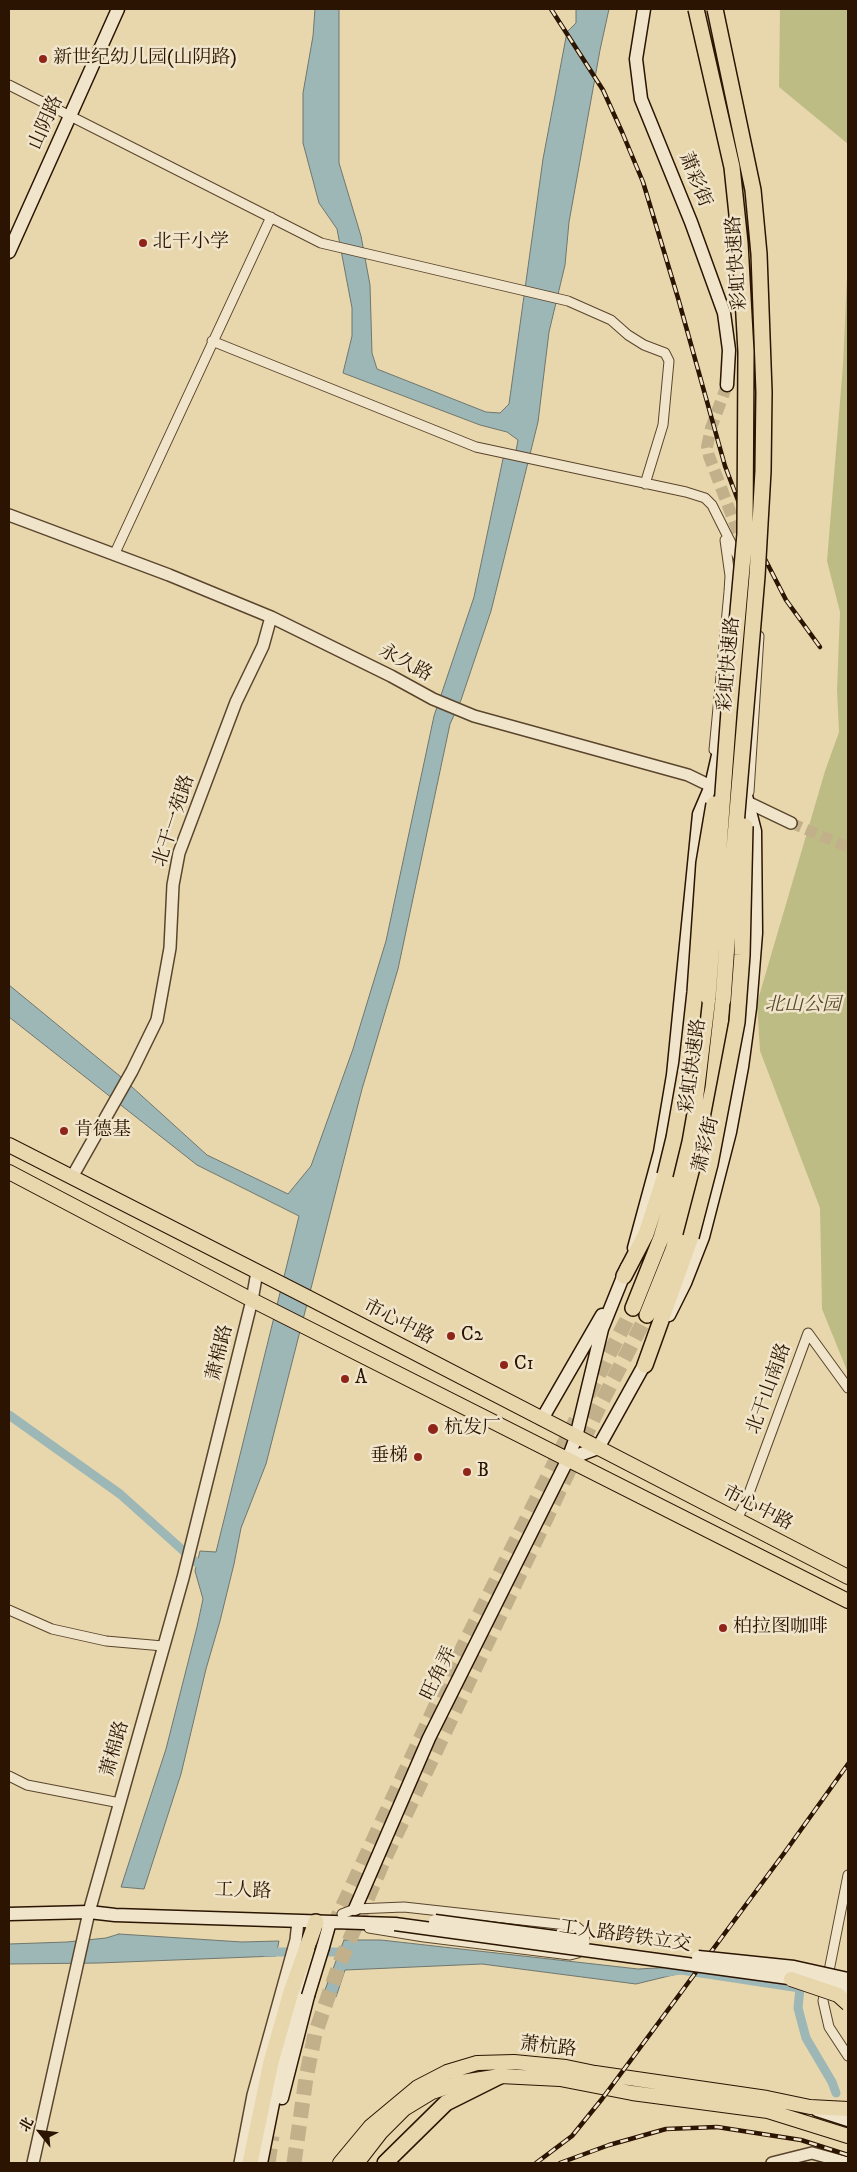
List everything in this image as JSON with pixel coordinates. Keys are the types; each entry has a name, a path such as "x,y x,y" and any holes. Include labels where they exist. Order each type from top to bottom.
{"highway":[{"name":"彩虹快速路","path":"647,1315 673,1250 695,1174 712,1088 729,711 745,534 746,352 744,304 732,167 696,9"},
{"name":"彩虹快速路","path":"633,1308 661,1238 681,1171 716,999 732,872 746,713 762,490 764,392 762,323 753,190 715,9"},
{"path":"624,1276 646,1234 665,1175 674,1138 687,1064 696,992 704,863 729,711"},
{"path":"645,1365 692,1237 710,1164 737,1022 742,955 746,713"},
{"path":"250,2163 271,2062 312,1944 323,1922"},
{"path":"385,2163 446,2103 500,2076"}],"main road":[{"name":"山阴路","path":"9,252 118,9"},
{"name":"萧彩街","path":"644,9 636,59 641,99 691,222 724,313 728,338 728,364 724,384"},
{"path":"568,1459 576,1437 602,1329 634,1248 660,1152 674,1075 699,814 710,786 723,730 735,603"},
{"name":"萧彩街","path":"598,1448 645,1365 685,1283 703,1237 730,1132 750,1008 756,933 755,831 744,788 750,604"},
{"name":"市心中路","path":"9,1145 848,1577"},
{"path":"9,1172 252,1300 848,1601"},
{"path":"542,1419 624,1276"},
{"path":"568,1459 598,1448"},
{"name":"旺角弄","path":"355,1909 429,1738 568,1459"},
{"name":"工人路","path":"89,1912 118,1906 396,1921"},
{"name":"工人路","path":"9,1914 89,1912 323,1922 344,1919"},
{"name":"工人路跨铁立交","path":"396,1921 818,1982 848,1990"},
{"name":"工人路跨铁立交","path":"396,1921 479,1926 690,1957 794,1967 848,1980"},
{"path":"791,1979 838,1995 848,2004"},
{"path":"261,2163 295,1994"},
{"path":"266,2163 295,1994"},
{"name":"萧杭路","path":"340,2163 370,2128 418,2087 447,2072 477,2063 514,2062 566,2066 595,2073 786,2102 810,2108 848,2109"},
{"name":"萧杭路","path":"358,2163 381,2132 404,2108 432,2092 462,2082 500,2076 560,2079 632,2093 768,2111 848,2136"},
{"path":"810,2108 848,2120"}],"street":[{"path":"9,85 321,243 379,255 568,301 611,320 628,335 644,345 665,353 669,361 663,425 645,484"},
{"path":"114,555 271,217"},
{"path":"212,341 476,447 686,492 705,498 712,505 752,583 760,615 748,803"},
{"name":"永久路","path":"9,515 271,618 434,699 474,716 688,775 791,823"},
{"path":"710,786 729,592 728,549 723,527"},
{"name":"北干一苑路","path":"72,1177 132,1071 157,1020 170,948 172,885 179,852 236,702 263,646 271,618"},
{"name":"萧棉路","path":"33,2163 89,1912 183,1578 252,1300 257,1272"},
{"name":"北干山南路","path":"736,1520 745,1504 808,1333 848,1388"},
{"path":"9,1610 52,1629 106,1641 163,1646"},
{"path":"9,1776 26,1785 120,1802"},
{"path":"848,1875 823,2000 829,2027 848,2056"},
{"path":"404,1907 576,1926 585,1934 584,1943 578,1953 570,1955 424,1937 344,1919 355,1909 404,1907"},
{"path":"298,1921 312,1944"},
{"path":"240,2163 254,2095 295,1994"},
{"path":"772,2163 812,2153 848,2163"}],"green space":[{"path":"780,9 848,9 848,144 779,87"},
{"name":"北山公园","path":"848,255 848,1373 822,1309 820,1208 760,1051 757,1003 825,771 839,732 837,690 840,612 827,561 843,365"}],"water":[{"path":"315,9 339,9 339,163 361,236 370,285 372,353 377,369 486,412 500,413 509,404 543,159 567,32 576,23 576,9 609,9 569,222 565,265 549,332 538,422 491,611 461,700 450,724 398,969 362,1089 266,1464 241,1528 234,1564 181,1774 144,1889 121,1887 166,1749 197,1627 203,1599 195,1571 200,1551 216,1552 299,1216 197,1165 9,1017 9,985 121,1077 207,1155 288,1194 311,1166 353,1049 386,941 434,716 474,597 504,454 516,451 518,440 507,432 480,425 343,373 352,336 352,308 337,229 319,203 303,143 303,93 313,36"},
{"path":"119,1934 242,1942 279,1941 276,1956 99,1963 9,1964 9,1944 67,1942 106,1938"},
{"path":"344,1940 381,1940 638,1969 676,1967 677,1974 636,1984 482,1964 345,1970 336,1997 323,1995"}],"waterway":[{"path":"9,1415 120,1494 197,1563"},
{"path":"265,1952 297,1952"},
{"path":"318,1952 350,1952"},
{"path":"666,1972 681,1970 800,1988 798,2008 806,2038 832,2082 836,2093"}],"tunnel":[{"path":"727,385 711,428 707,447 743,545"},
{"path":"791,823 848,847"},
{"path":"588,1395 633,1308"},
{"path":"294,2163 306,2078 315,2034 341,1960 383,1862 599,1407 647,1315"},
{"path":"333,1927 464,1645 576,1420"},
{"path":"268,2163 272,2136"}],"railway":[{"path":"551,9 603,90 643,182 725,466 747,524 786,600 820,647"},
{"path":"536,2163 572,2136 602,2099 848,1764"},
{"path":"560,2163 609,2145 666,2129 717,2127 801,2140 848,2155"}],"place":[{"name":"新世纪幼儿园(山阴路)","path":"43,59"},
{"name":"北干小学","path":"143,243"},
{"name":"肯德基","path":"64,1131"},
{"name":"C2","path":"451,1336"},
{"name":"C1","path":"504,1365"},
{"name":"A","path":"345,1379"},
{"name":"杭发厂","path":"433,1429"},
{"name":"垂梯","path":"418,1457"},
{"name":"B","path":"467,1472"},
{"name":"柏拉图咖啡","path":"723,1628"}]}
